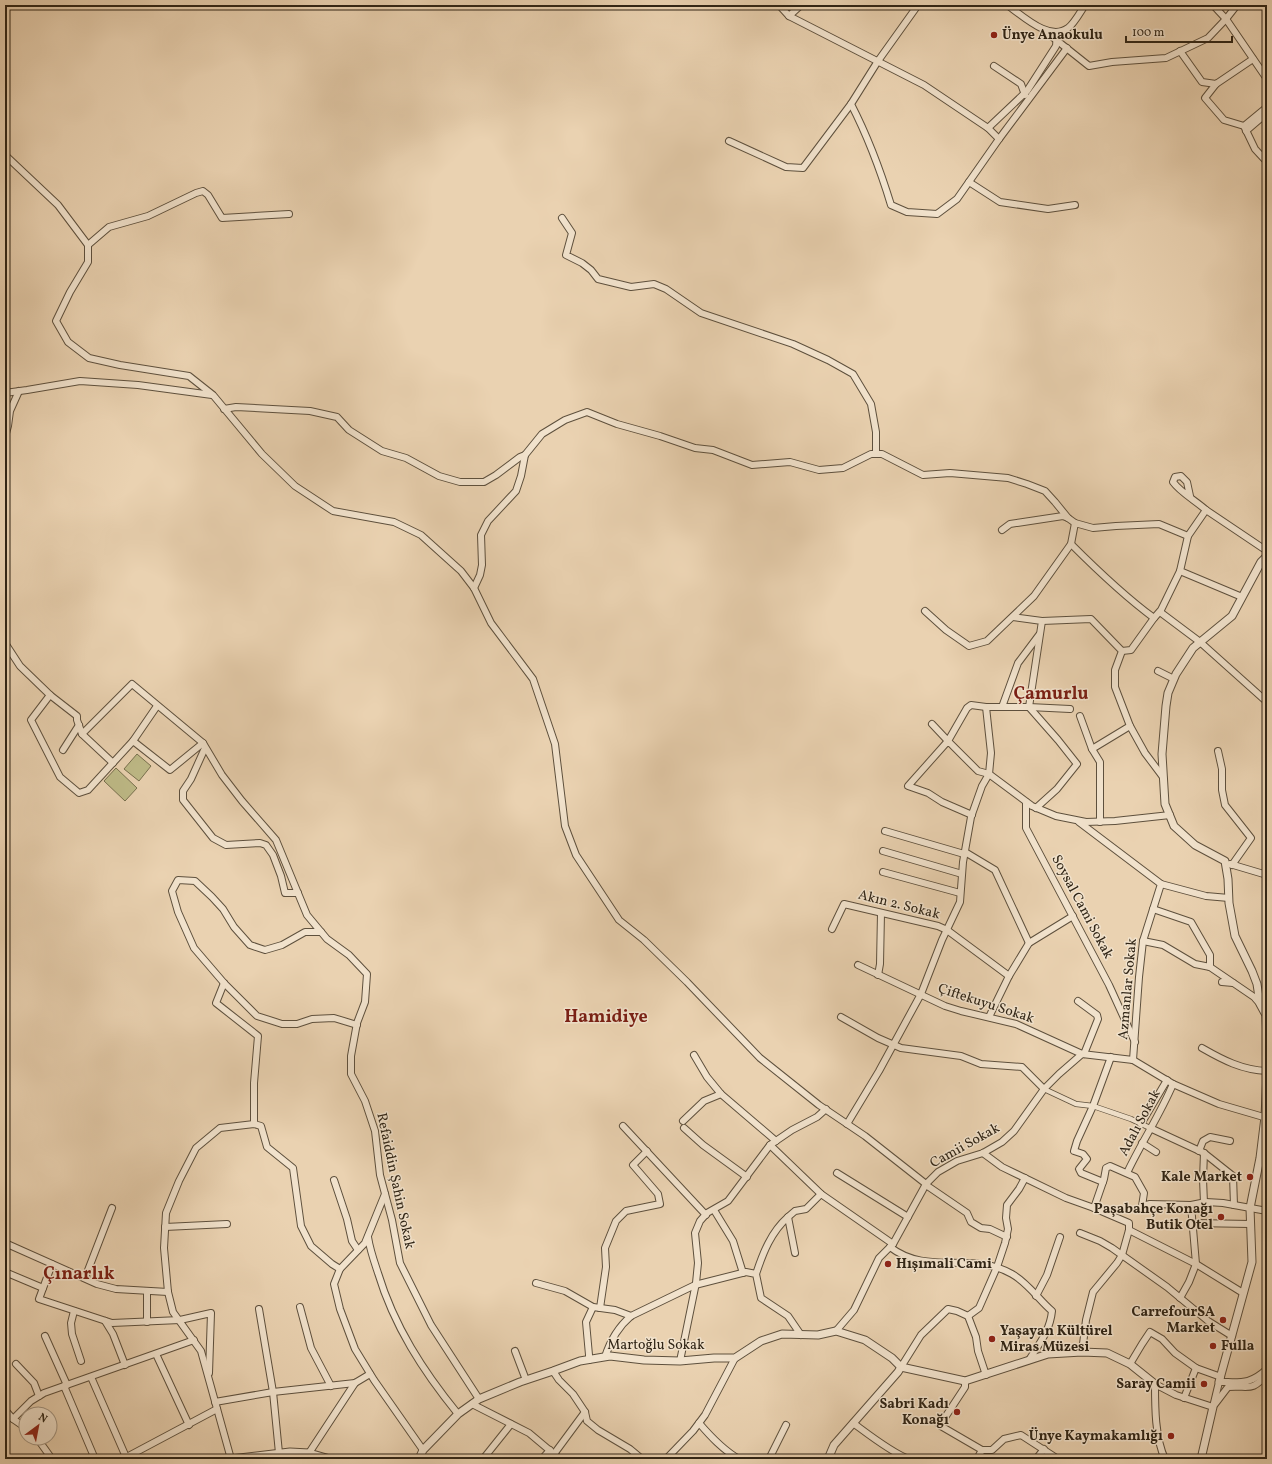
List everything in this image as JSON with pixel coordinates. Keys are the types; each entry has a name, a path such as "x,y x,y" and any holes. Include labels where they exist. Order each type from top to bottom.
{"street":[{"path":"779,5 789,16 924,85 988,128 999,139"},
{"path":"789,16 801,5"},
{"path":"729,141 786,167 803,168 851,104 878,61 918,5"},
{"path":"1007,5 1045,31 1089,66 1112,62 1166,58 1208,38 1237,5"},
{"path":"1045,31 1057,33 1069,28 1085,5"},
{"path":"1213,5 1226,19 1267,79"},
{"path":"988,128 1027,91 1056,46 1057,33"},
{"path":"851,104 880,167 891,204 907,212 937,214 957,199 1066,48"},
{"path":"1180,51 1202,82 1216,84"},
{"path":"1253,58 1216,84 1205,98 1224,120 1245,129 1255,149 1267,162"},
{"path":"994,66 1021,84 1025,92 1026,103"},
{"path":"1245,129 1267,107"},
{"path":"1245,129 1267,113"},
{"path":"5,155 58,204 88,245 88,262 70,292 56,321 68,342 89,358 120,365 189,376 213,395 262,454 296,486 333,511 394,522 421,536 461,571 474,588 491,623 533,679 555,744 565,826 576,855 619,920 644,940 760,1058 826,1109 865,1136 926,1184 967,1213 971,1222 981,1228 990,1229 1007,1237"},
{"path":"969,182 1000,202 1048,210 1075,205"},
{"path":"88,245 109,226 148,216 203,191 208,195 222,218 289,214"},
{"path":"562,218 572,233 566,255 582,263 591,270 598,279 631,287 654,284 701,313 793,344 828,360 853,374 871,404 876,432 876,454"},
{"path":"5,393 80,381 138,385 213,395"},
{"path":"5,437 10,411 19,391"},
{"path":"224,409 236,408 310,411 337,417 349,430 382,451 406,458 439,476 460,482 484,482 520,457 526,455"},
{"path":"474,588 480,575 482,565 481,535 488,521 516,492 526,455 542,434 565,420 587,412 617,424 696,448 713,450 752,465 790,462 820,470 843,468 871,454 882,454 922,475 950,473 1008,478 1045,492 1068,518 1075,523 1093,528 1159,524 1188,536"},
{"path":"1190,496 1206,510 1267,552"},
{"path":"1122,651 1131,650 1160,612 1180,571 1188,536 1206,510"},
{"path":"1002,530 1010,524 1020,521 1063,516 1068,518"},
{"path":"925,610 946,630 969,646 988,641 1034,596 1072,544 1075,523"},
{"path":"1072,544 1133,603 1154,618"},
{"path":"1267,556 1261,562 1232,616 1193,648 1176,674 1168,693 1162,754 1165,804 1174,826 1195,845 1232,865 1267,875"},
{"path":"1180,571 1242,597"},
{"path":"1160,612 1200,642 1267,702"},
{"path":"1013,617 1042,621 1091,619 1122,651"},
{"path":"1028,707 1042,621"},
{"path":"1002,707 1018,663 1040,634"},
{"path":"5,643 20,666 50,695 77,716 82,734 113,763"},
{"path":"1122,651 1115,670 1115,687 1130,726 1145,753 1163,777"},
{"path":"1158,671 1174,679"},
{"name":"Refaiddin Şahin Sokak","path":"82,734 132,684 204,746 234,791 276,840 308,915 327,939 349,956 366,974 365,1002 357,1024 351,1056 351,1074 365,1101 375,1130 380,1175 392,1220 400,1263 431,1325 479,1399"},
{"path":"50,695 31,720 60,777 79,792 88,790 113,763 133,741 158,706"},
{"path":"972,814 942,802 928,793 908,786 948,740 967,708 971,705 986,707 1070,708"},
{"path":"847,1124 894,1045 921,994 960,902 962,874 972,814 982,786 989,774 991,753 986,707"},
{"path":"1028,707 1058,740 1077,764 1056,789 1036,808"},
{"path":"1080,716 1092,748 1100,762 1100,822"},
{"path":"932,724 978,771 989,774 1036,808 1056,816 1086,822 1100,822 1170,815"},
{"path":"63,750 79,725"},
{"path":"1092,748 1130,726"},
{"path":"133,741 170,770 204,746"},
{"path":"204,746 191,779 183,791 183,800 213,838 226,845 260,843 266,845 281,876 285,893 298,893"},
{"path":"1218,751 1222,769 1222,790 1225,805 1251,838 1232,865"},
{"name":"Soysal Cami Sokak","path":"1026,802 1026,828 1110,985 1135,1043"},
{"path":"1076,820 1161,884 1206,896 1229,898"},
{"path":"885,831 965,853 995,870 1029,943"},
{"path":"883,851 962,874"},
{"path":"1225,861 1235,936 1257,984 1260,1004"},
{"path":"884,872 960,894"},
{"path":"321,932 305,932 282,946 265,950 250,945 234,927 223,909 195,881 178,880 172,891 178,912 194,948 224,983 257,1016 282,1024 297,1024 312,1019 334,1018 357,1024"},
{"name":"Azmanlar Sokak","path":"1133,1060 1143,941 1161,884"},
{"name":"Akın 2. Sokak","path":"832,929 844,904 938,926 947,930 1008,976"},
{"path":"1153,909 1191,922 1210,955 1210,967"},
{"path":"878,974 880,964 881,913"},
{"path":"989,1017 1008,976 1029,943 1073,916"},
{"path":"1143,941 1163,946 1195,964 1210,967 1254,997 1266,1015 1267,1041"},
{"name":"Çiftekuyu Sokak","path":"858,965 945,1006 1016,1024 1083,1054 1133,1060 1173,1084 1219,1104 1266,1118"},
{"path":"1222,982 1233,983"},
{"path":"224,983 216,1003 258,1036 254,1083 254,1124"},
{"path":"1078,1001 1097,1015 1098,1019 1083,1054"},
{"path":"841,1017 901,1048 961,1056 981,1064 1022,1067 1044,1089 1076,1104 1093,1106 1141,1124 1202,1152 1233,1176 1234,1205"},
{"path":"1201,1459 1220,1379 1252,1262 1250,1208 1263,1159 1267,1072 1232,1064 1202,1048"},
{"name":"Camii Sokak","path":"836,1331 854,1310 879,1258 891,1245 926,1184 938,1172 958,1161 983,1153 1002,1142 1014,1131 1044,1089 1083,1054"},
{"path":"694,1055 707,1078 720,1094 776,1141"},
{"path":"1103,1182 1081,1173 1079,1169 1087,1159 1083,1154 1074,1151 1111,1057"},
{"path":"1141,1124 1167,1080"},
{"name":"Adalı Sokak","path":"1127,1173 1150,1128 1165,1103 1173,1084"},
{"path":"720,1094 704,1101 683,1124 703,1145 747,1177"},
{"path":"680,1361 695,1285 698,1263 695,1233 700,1221 706,1215 728,1201 770,1145 792,1130 817,1117 826,1109"},
{"path":"330,1459 322,1458 309,1453 290,1452 231,1459 201,1351 173,1312 168,1292 164,1248 166,1213 179,1181 196,1148 220,1128 254,1124 261,1126 267,1147 293,1168 301,1226 311,1246 340,1269"},
{"path":"623,1126 706,1215"},
{"path":"1204,1203 1203,1141 1210,1137 1230,1141"},
{"path":"1142,1143 1156,1152"},
{"path":"770,1145 821,1194 891,1245 899,1254 917,1260 939,1263 982,1263 997,1267 1013,1274 1029,1287 1052,1311 1048,1331 1029,1360"},
{"path":"600,1308 606,1267 605,1248 616,1221 626,1211 660,1204 658,1194 632,1165 647,1152"},
{"path":"983,1153 1002,1166 1066,1198 1129,1222 1129,1230 1122,1255 1093,1292 1086,1320 1082,1352"},
{"path":"1094,1208 1106,1168 1110,1166 1135,1177 1144,1193 1142,1206 1150,1204 1191,1205 1223,1203 1267,1211"},
{"path":"837,1173 908,1216"},
{"path":"968,1316 979,1308 997,1267 1007,1237 1007,1205 1025,1178"},
{"path":"334,1180 347,1219 352,1241 358,1250"},
{"path":"385,1194 365,1244 340,1269 334,1284 340,1309 355,1348 370,1374 422,1450 419,1459"},
{"path":"801,1335 788,1316 761,1298 756,1274 764,1251 779,1225 796,1211 806,1209 821,1194"},
{"path":"1180,1298 1189,1282 1196,1264 1191,1205"},
{"path":"84,1278 112,1208"},
{"path":"714,1210 734,1241 743,1273"},
{"path":"788,1217 795,1253"},
{"path":"1193,1223 1250,1224"},
{"path":"165,1227 227,1224"},
{"path":"1129,1230 1196,1264 1243,1293"},
{"path":"1080,1233 1100,1241 1122,1255 1167,1287 1208,1321 1232,1336"},
{"path":"368,1236 370,1248 385,1297 398,1324 432,1382 458,1414"},
{"path":"1036,1296 1047,1275 1060,1237"},
{"path":"5,1244 97,1284 116,1289 168,1292"},
{"path":"52,1264 39,1299 105,1321 112,1323 180,1320 211,1313 209,1381"},
{"path":"5,1272 43,1288"},
{"path":"605,1357 610,1342 623,1323 631,1316 695,1285 743,1273 756,1274"},
{"path":"536,1283 565,1291 593,1307 615,1310 631,1316"},
{"path":"147,1291 147,1322"},
{"path":"300,1307 311,1348 331,1386"},
{"path":"589,1360 590,1355 586,1322 593,1307"},
{"path":"259,1309 273,1392 279,1454"},
{"path":"828,1459 834,1445 898,1372 921,1335 948,1309 968,1316 976,1337 978,1351 986,1375"},
{"path":"74,1311 71,1323 72,1334 81,1361"},
{"path":"105,1321 113,1334 125,1365"},
{"path":"666,1459 699,1423 735,1358 761,1341 782,1334 818,1335 836,1331 865,1340 902,1366 965,1381 1048,1354 1082,1352 1107,1353 1130,1364 1155,1384 1184,1398 1213,1407"},
{"path":"1130,1364 1150,1332 1162,1339 1175,1353 1196,1368 1220,1379 1242,1383 1254,1380 1267,1369"},
{"path":"45,1336 95,1459"},
{"path":"12,1419 31,1400 39,1396 194,1340"},
{"path":"515,1351 526,1380"},
{"path":"156,1354 189,1425"},
{"name":"Martoğlu Sokak","path":"422,1450 458,1414 479,1399 526,1380 580,1361 610,1356 644,1360 680,1361 735,1358"},
{"path":"16,1364 34,1383 39,1396"},
{"path":"1184,1398 1196,1368"},
{"path":"553,1371 559,1380 573,1394 585,1412 587,1421 598,1430 630,1449 642,1459"},
{"path":"91,1377 124,1458 189,1425 216,1405 273,1392 354,1383 370,1374"},
{"path":"1213,1407 1228,1387 1252,1388 1260,1383 1267,1374"},
{"path":"965,1381 965,1387 939,1425 982,1450 992,1450 1004,1439 1020,1435 1058,1459"},
{"path":"309,1453 354,1383"},
{"path":"1155,1384 1158,1439 1165,1459"},
{"path":"472,1404 529,1433 560,1459"},
{"path":"5,1410 12,1419 18,1423"},
{"path":"542,1459 552,1452 585,1412"},
{"path":"699,1423 727,1452 739,1459"},
{"path":"853,1423 870,1436 903,1457 909,1459"},
{"path":"483,1459 511,1424"},
{"path":"769,1459 786,1425"},
{"path":"43,1446 52,1459"},
{"path":"1036,1459 1044,1449"},
{"path":"977,1459 982,1450"}],"shaded area":[{"path":"137,754 151,766 139,781 124,769"},
{"path":"116,768 137,788 125,801 104,781"}],"place":[{"name":"Ünye Anaokulu","path":"994,35"},
{"name":"Kale Market","path":"1250,1177"},
{"name":"Paşabahçe Konağı Butik Otel","path":"1221,1217"},
{"name":"Hışımali Cami","path":"888,1264"},
{"name":"CarrefourSA Market","path":"1223,1320"},
{"name":"Yaşayan Kültürel Miras Müzesi","path":"992,1339"},
{"name":"Fulla","path":"1213,1346"},
{"name":"Saray Camii","path":"1204,1384"},
{"name":"Sabri Kadı Konağı","path":"957,1412"},
{"name":"Ünye Kaymakamlığı","path":"1171,1436"}],"district":[{"name":"Çamurlu","path":"1051,694"},
{"name":"Hamidiye","path":"606,1017"},
{"name":"Çınarlık","path":"79,1274"}]}
